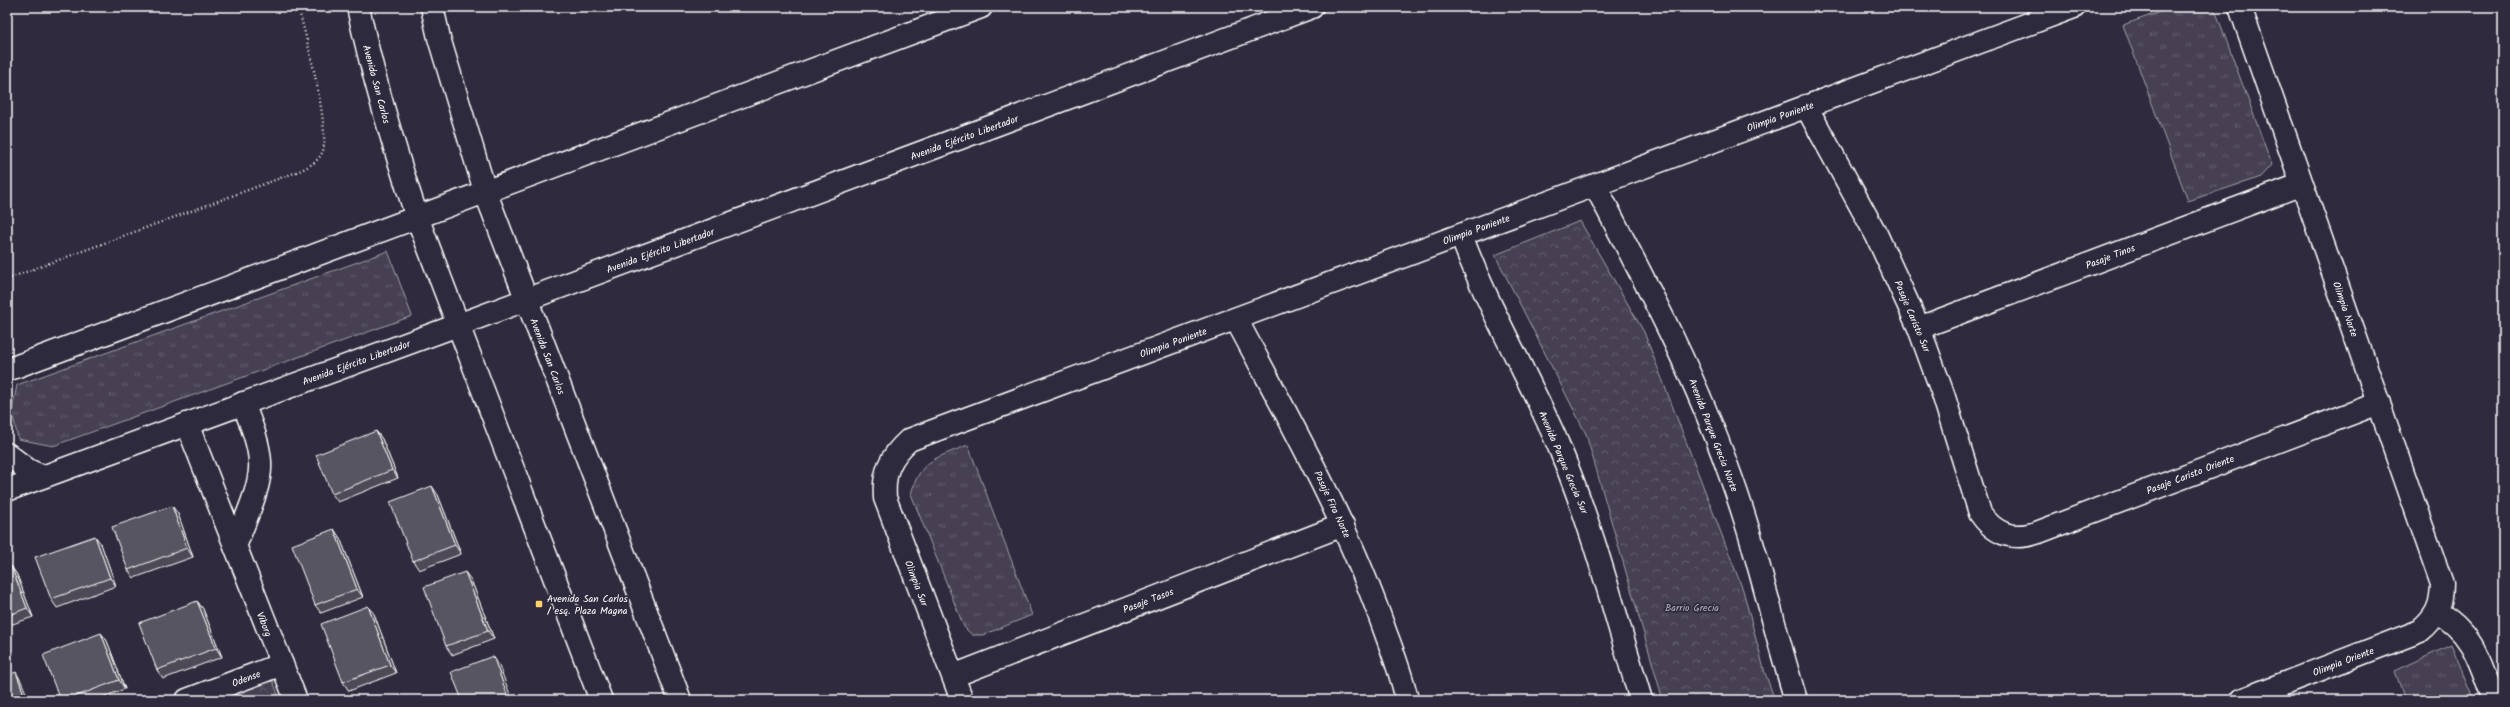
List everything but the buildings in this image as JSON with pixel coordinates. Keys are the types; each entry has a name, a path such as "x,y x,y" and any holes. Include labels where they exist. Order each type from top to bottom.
{"street":[{"name":"Avenida San Carlos","path":"358,7 367,50 392,141 417,217 601,700"},
{"name":"Avenida San Carlos","path":"432,7 438,38 485,191 680,700"},
{"path":"7,370 981,7"},
{"name":"Avenida Ejército Libertador","path":"7,490 526,300 1312,7"},
{"name":"Olimpia Poniente","path":"888,464 897,451 910,440 924,434 2074,7"},
{"name":"Olimpia Norte","path":"2240,7 2438,571 2442,584 2442,598 2437,612"},
{"name":"Pasaje Caristo Sur","path":"1806,106 1877,236 1919,328 1943,394 1980,513 1988,524 1999,532"},
{"name":"Pasaje Tinos","path":"1919,328 2302,184"},
{"name":"Avenida Parque Grecia Norte","path":"1595,185 1660,308 1706,412 1749,532 1796,700"},
{"name":"Avenida Parque Grecia Sur","path":"1461,235 1500,328 1541,408 1579,496 1598,552 1641,700"},
{"name":"Pasaje Fira Norte","path":"1236,319 1318,472 1343,525 1375,600 1407,700"},
{"path":"235,547 257,486 261,464 258,446 243,403"},
{"name":"Pasaje Caristo Oriente","path":"1999,532 2012,536 2026,537 2380,403"},
{"name":"Viborg","path":"187,424 296,700"},
{"path":"7,454 28,470 43,477"},
{"name":"Olimpia Sur","path":"888,464 884,480 885,498 962,700"},
{"name":"Pasaje Tasos","path":"953,676 1343,525"},
{"path":"2437,612 2450,619 2471,642 2494,700"},
{"name":"Olimpia Oriente","path":"2241,700 2414,634 2430,622 2437,612"},
{"name":"Odense","path":"187,700 282,664"}],"path":[{"path":"7,279 275,180 308,166 319,157 325,147 324,125 298,7"}],"green space":[{"path":"2174,7 2210,7 2216,12 2272,165 2261,177 2188,201 2123,25"},
{"name":"Barrio Grecia","path":"1580,221 1644,332 1743,590 1765,673 1775,700 1663,700 1586,434 1495,255"},
{"path":"388,251 412,316 53,446 18,439 12,411 17,385"},
{"path":"968,445 1032,615 983,635 972,635 964,627 911,494 919,473 931,461"},
{"path":"2451,645 2474,700 2405,700 2395,671"},
{"path":"273,681 280,700 219,700"}],"place":[{"name":"Avenida San Carlos / esq. Plaza Magna","path":"539,604"}]}
